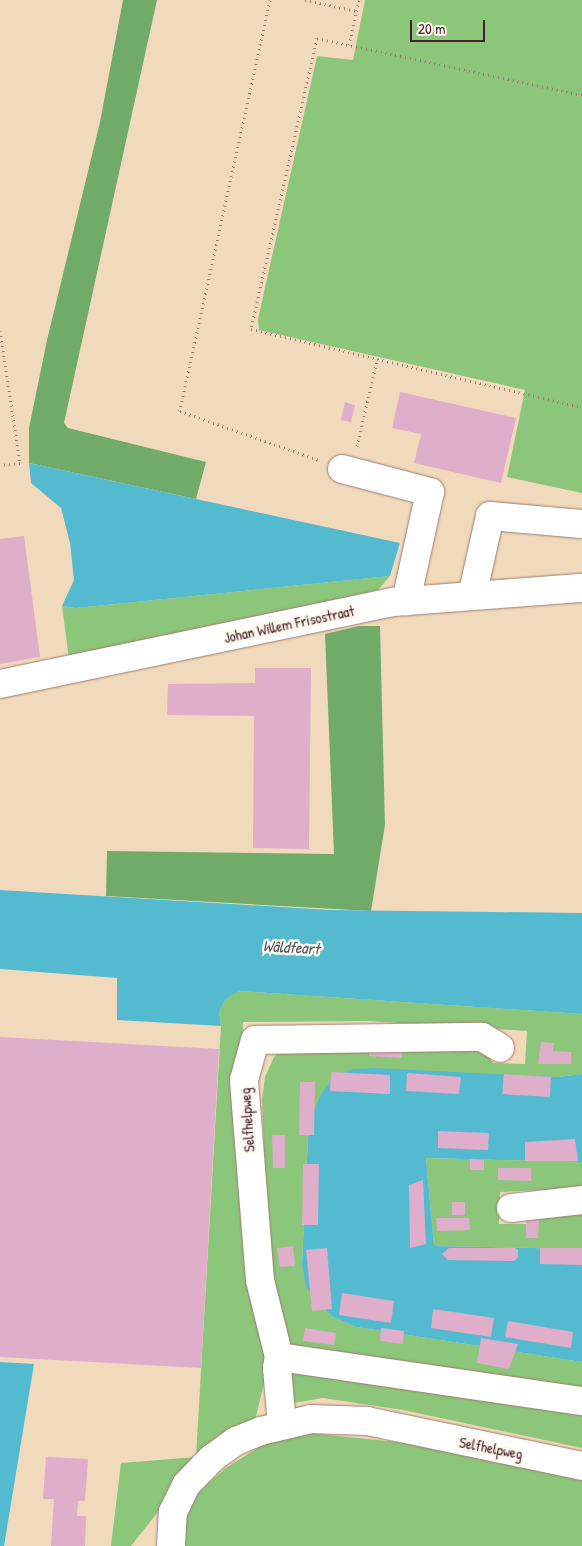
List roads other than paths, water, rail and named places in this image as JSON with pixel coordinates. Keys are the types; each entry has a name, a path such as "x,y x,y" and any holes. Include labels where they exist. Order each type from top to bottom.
{"street":[{"path":"347,470 430,492 406,601"},
{"path":"472,596 490,516 582,524"},
{"name":"Johan Willem Frisostraat","path":"0,684 406,601 582,588"},
{"name":"Selfhelpweg","path":"282,1425 276,1368 279,1357 260,1280 244,1080 255,1040 482,1036 500,1048"},
{"path":"511,1208 582,1200"},
{"path":"279,1357 582,1401"},
{"name":"Selfhelpweg","path":"171,1546 173,1512 186,1485 236,1441 282,1425 337,1417 367,1421 582,1466"}],"water":[{"path":"29,463 400,543 390,576 76,608 62,606 74,580 70,543 61,508 31,483"},
{"name":"Wâldfeart","path":"0,890 331,910 582,913 582,1014 239,991 226,999 219,1011 221,1026 117,1020 117,978 0,969"},
{"path":"373,1068 558,1077 582,1074 582,1162 426,1158 434,1246 582,1249 582,1362 356,1327 333,1317 318,1304 306,1286 302,1264 308,1138 313,1112 322,1092 334,1078 352,1069"},
{"path":"0,1362 34,1364 4,1546 0,1546"}]}
